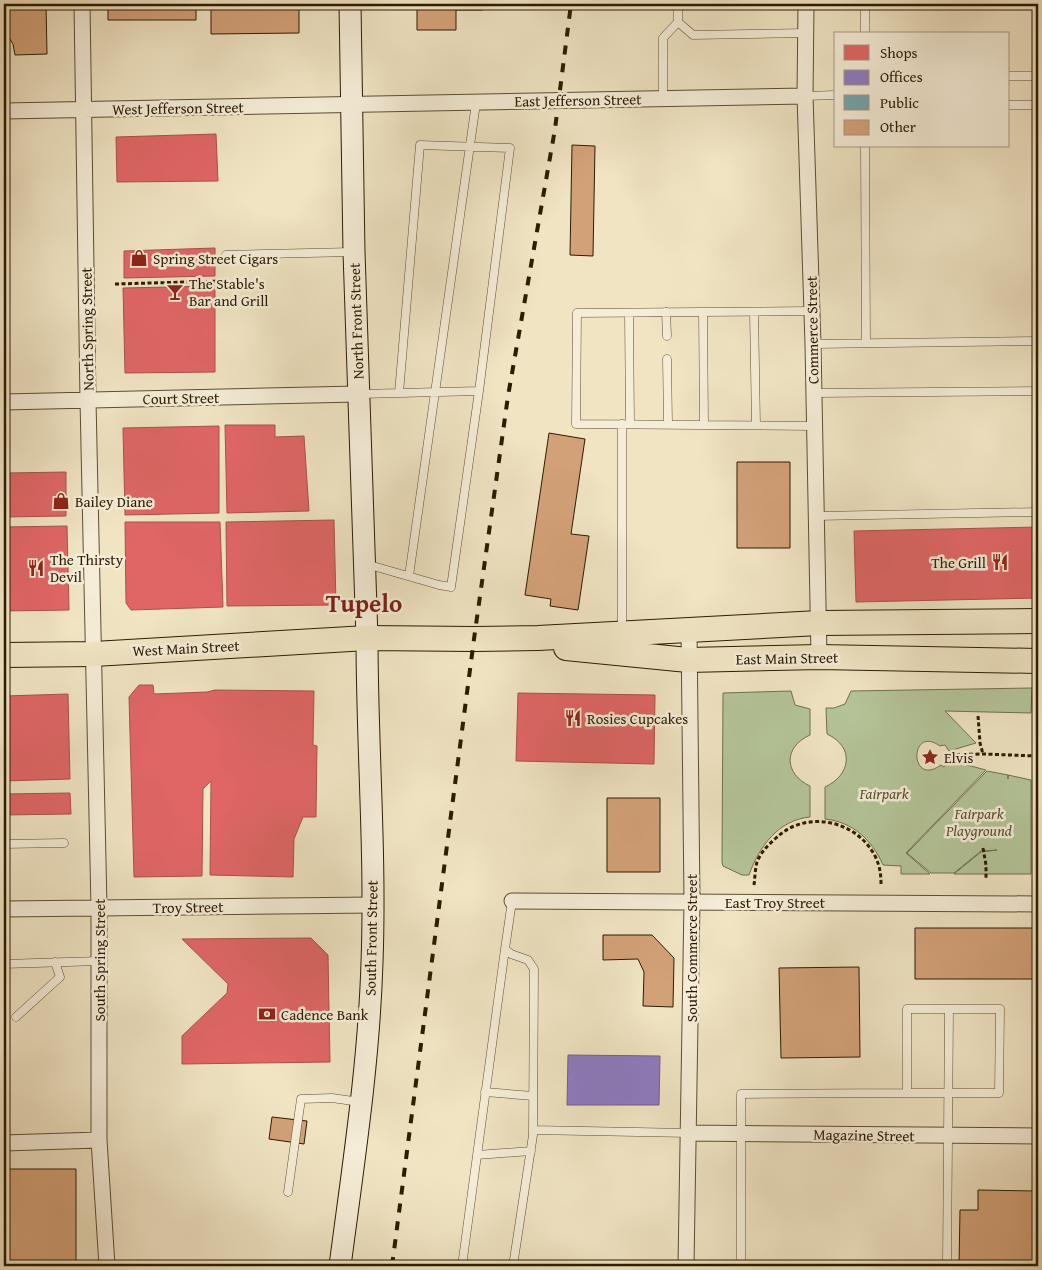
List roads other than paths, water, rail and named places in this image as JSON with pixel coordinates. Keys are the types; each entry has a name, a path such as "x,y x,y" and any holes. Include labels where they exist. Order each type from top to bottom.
{"main road":[{"name":"East Main Street","path":"367,638 538,638 819,623 1038,621"},
{"name":"West Main Street","path":"4,655 94,654 367,638"},
{"name":"East Main Street","path":"538,638 569,649 688,660 819,657 1038,661"}],"street":[{"name":"North Spring Street","path":"82,4 94,654"},
{"name":"North Front Street","path":"350,4 354,252 367,638"},
{"name":"Commerce Street","path":"806,4 805,96 813,344 819,657"},
{"name":"East Jefferson Street","path":"352,104 805,96"},
{"name":"West Jefferson Street","path":"4,111 352,104"},
{"name":"Court Street","path":"4,402 358,394"},
{"name":"South Commerce Street","path":"686,1266 692,901 689,630"},
{"name":"South Front Street","path":"340,1266 360,1102 371,990 373,904 372,816 367,638"},
{"name":"South Spring Street","path":"94,654 100,908 100,1140 107,1266"},
{"name":"East Troy Street","path":"512,900 1038,904"},
{"name":"Troy Street","path":"4,909 373,904"},
{"name":"Magazine Street","path":"689,1133 1038,1136"},
{"path":"4,1143 100,1140"}],"lane":[{"path":"663,98 663,38 678,22 678,4"},
{"path":"865,4 865,32"},
{"path":"678,22 693,35 805,33"},
{"path":"1010,76 1038,76"},
{"path":"805,96 834,95"},
{"path":"408,576 476,103"},
{"path":"1010,106 1038,106"},
{"path":"364,564 451,587 479,391 510,148 420,145 399,393"},
{"path":"865,148 866,343"},
{"path":"226,255 354,252"},
{"path":"812,311 577,313 576,424 814,426"},
{"path":"666,312 667,336"},
{"path":"703,312 704,425"},
{"path":"754,312 756,425"},
{"path":"622,633 629,313"},
{"path":"813,344 1038,341"},
{"path":"667,359 668,424"},
{"path":"358,394 479,391"},
{"path":"814,394 1038,391"},
{"path":"816,516 1038,512"},
{"path":"4,844 64,844"},
{"path":"462,1266 512,900"},
{"path":"505,949 511,954 528,960 534,969 533,1130 514,1266"},
{"path":"4,964 100,961"},
{"path":"16,1017 60,977 55,962"},
{"path":"741,1266 741,1094 999,1093 1000,1009 907,1009 907,1093"},
{"path":"947,1266 949,1009"},
{"path":"485,1092 533,1096"},
{"path":"288,1192 302,1099 332,1098 360,1102"},
{"path":"533,1130 689,1133"},
{"path":"477,1155 531,1151"}],"railway":[{"path":"392,1266 474,639 508,396 555,129 571,4"}],"place":[{"name":"Spring Street Cigars","path":"139,258"},
{"name":"The Stable's Bar and Grill","path":"175,292"},
{"name":"Bailey Diane","path":"61,501"},
{"name":"The Grill","path":"1000,562"},
{"name":"The Thirsty Devil","path":"36,568"},
{"name":"Rosies Cupcakes","path":"573,718"},
{"name":"Elvis","path":"930,757"},
{"name":"Cadence Bank","path":"267,1014"}],"district":[{"name":"Tupelo","path":"364,603"}],"park label":[{"name":"Fairpark","path":"884,793"},
{"name":"Fairpark Playground","path":"979,822"}]}
